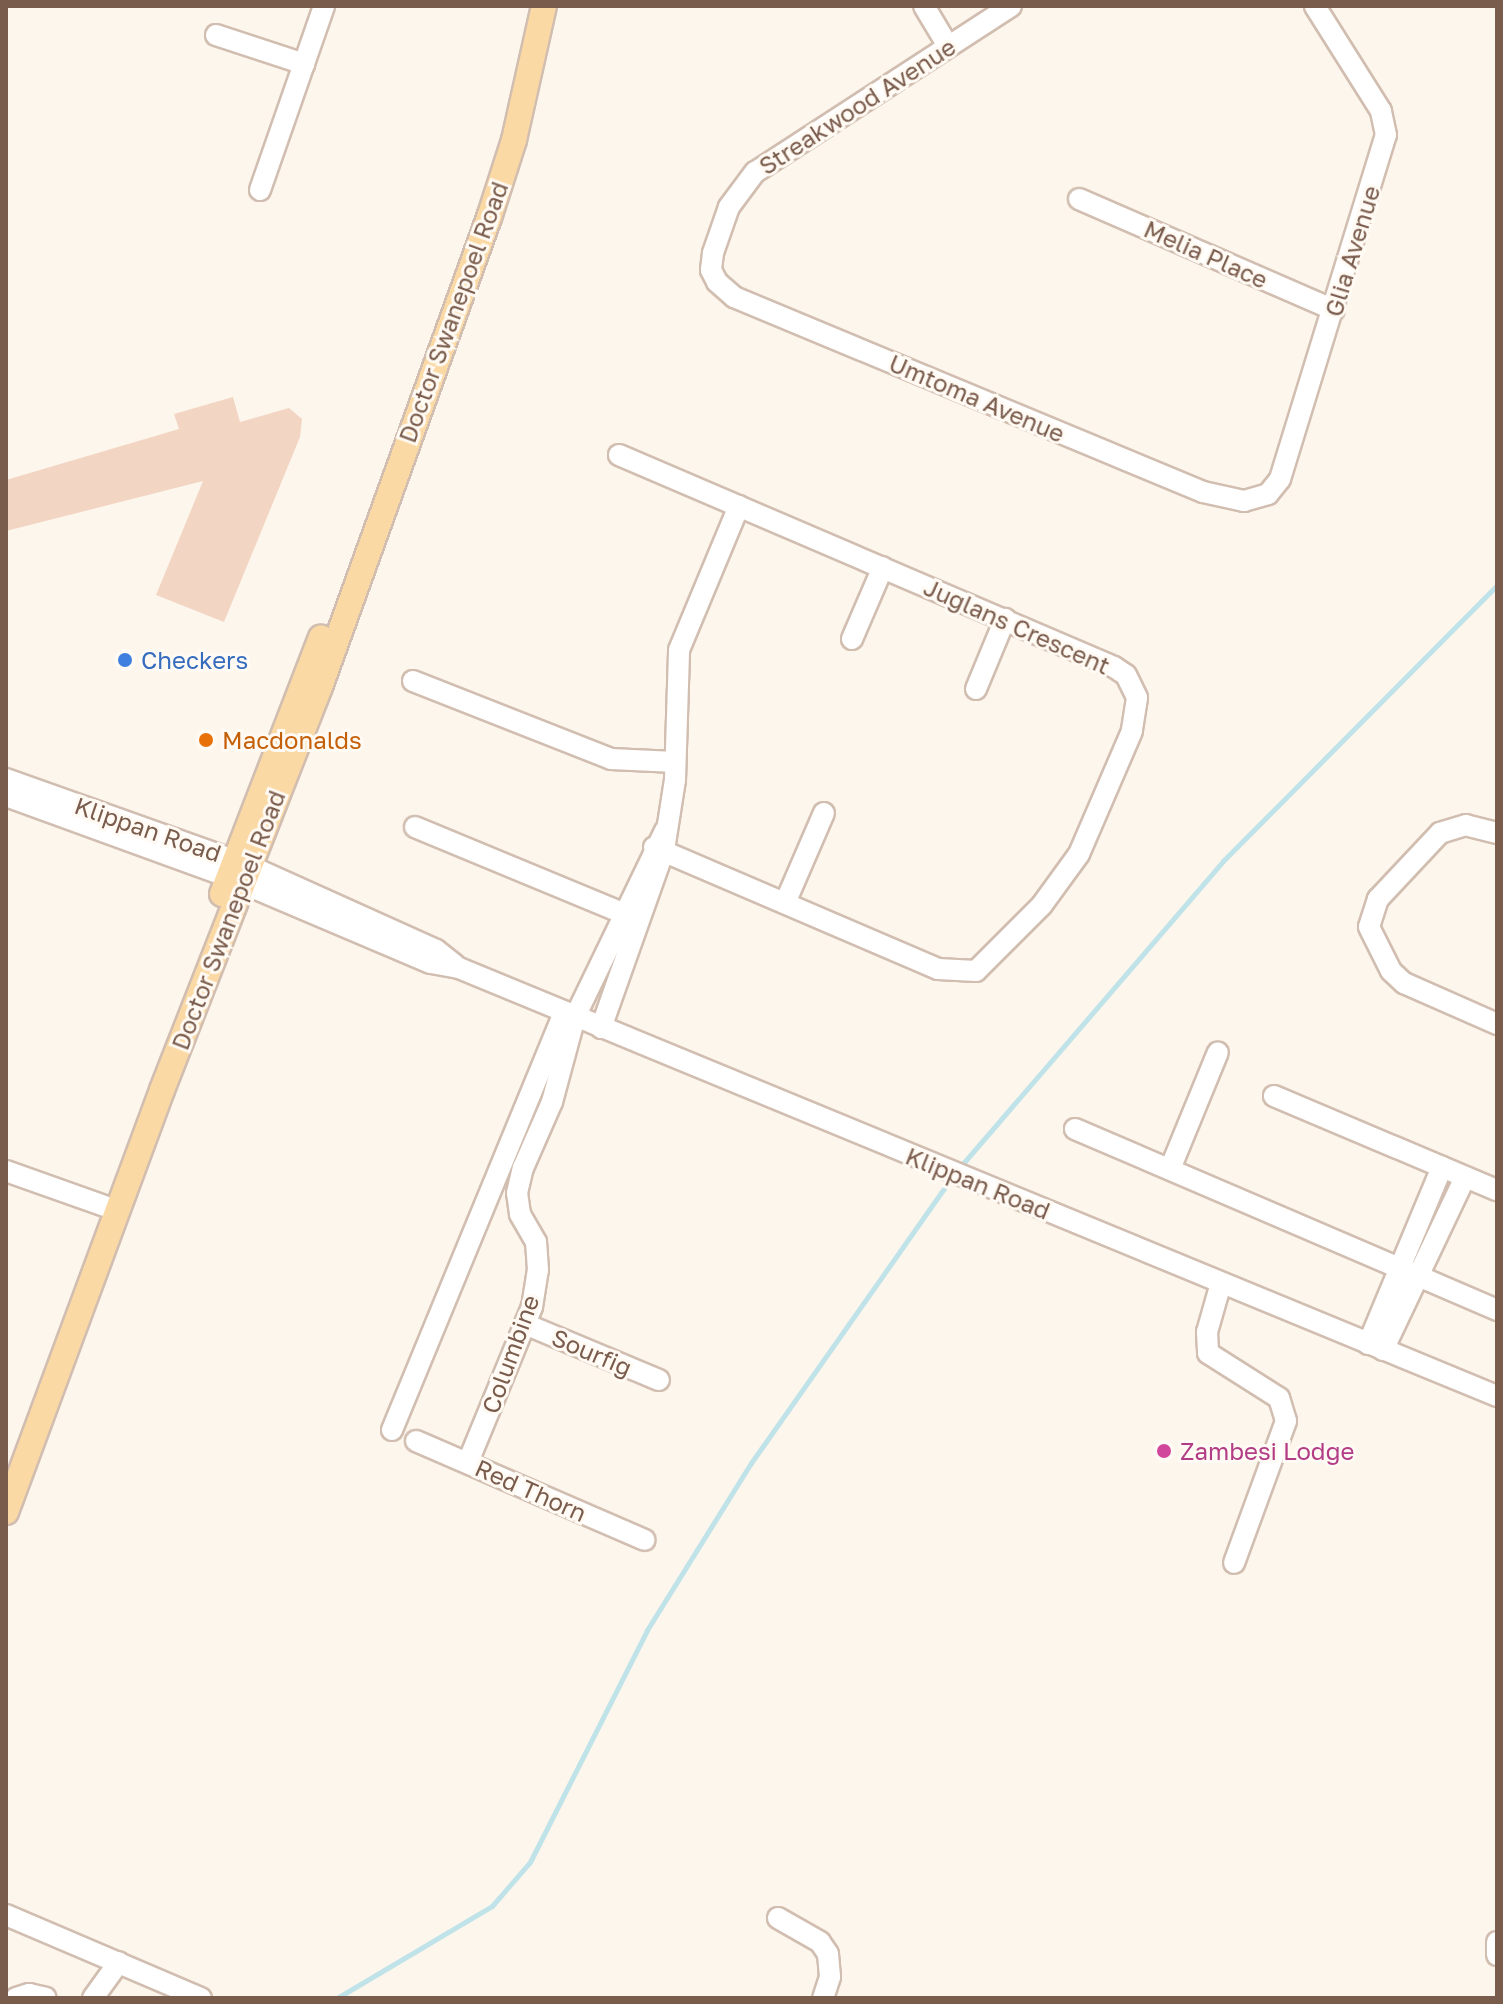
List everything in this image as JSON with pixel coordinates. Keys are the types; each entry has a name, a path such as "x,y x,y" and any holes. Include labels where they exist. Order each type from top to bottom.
{"main road":[{"name":"Doctor Swanepoel Road","path":"239,871 466,267 507,135 536,6"},
{"name":"Doctor Swanepoel Road","path":"6,1478 489,218 514,140 544,6"},
{"name":"Doctor Swanepoel Road","path":"6,1512 111,1208"}],"street":[{"path":"260,190 324,6"},
{"path":"924,6 948,46"},
{"name":"Streakwood Avenue","path":"711,270 729,207 755,172 1011,6"},
{"name":"Glia Avenue","path":"1257,500 1280,479 1384,145 1386,125 1315,6"},
{"path":"216,35 304,64"},
{"name":"Melia Place","path":"1079,199 1334,310"},
{"name":"Umtoma Avenue","path":"711,270 734,297 1203,492 1257,500"},
{"name":"Juglans Crescent","path":"619,455 1114,667 1126,675 1137,698 1132,731 1062,879 987,962 963,974 938,969 785,903 661,843"},
{"path":"601,1028 673,803 679,650 739,506"},
{"path":"852,639 883,567"},
{"path":"976,689 1005,619"},
{"path":"413,681 611,759 675,762"},
{"name":"Klippan Road","path":"6,779 436,950 459,968 601,1028 1497,1396"},
{"name":"Klippan Road","path":"6,796 239,871"},
{"path":"785,903 824,813"},
{"path":"1497,833 1466,825 1440,833 1378,899 1369,927 1391,971 1404,983 1497,1024"},
{"path":"415,827 623,913"},
{"path":"392,1430 570,1014 661,843"},
{"name":"Columbine","path":"468,1462 525,1324 538,1270 536,1242 520,1214 517,1193 552,1102 570,1014"},
{"path":"1170,1169 1218,1052"},
{"path":"1274,1096 1497,1190"},
{"path":"1075,1129 1497,1310"},
{"path":"1409,1273 1442,1167"},
{"path":"6,1171 111,1208"},
{"path":"1376,1347 1409,1273 1465,1177"},
{"path":"1221,1283 1207,1332 1208,1353 1279,1398 1286,1421 1234,1563"},
{"name":"Sourfig","path":"525,1324 659,1380"},
{"name":"Red Thorn","path":"416,1441 645,1540"},
{"path":"6,1915 201,1998"},
{"path":"778,1918 820,1942 828,1954 830,1977 823,1998"},
{"path":"1497,1942 1497,1955"},
{"path":"93,1998 119,1962"},
{"path":"16,1998 29,1994 46,1998"}],"building":[{"path":"233,397 240,422 289,408 302,419 300,437 224,622 156,595 203,481 6,531 6,480 179,429 174,414"}],"waterway":[{"path":"960,1167 1223,861 1497,585"},
{"path":"337,1998 492,1906 530,1862 647,1630 751,1463 951,1178"}],"place":[{"name":"Checkers","path":"125,660"},
{"name":"Macdonalds","path":"206,740"},
{"name":"Zambesi Lodge","path":"1164,1451"}]}
